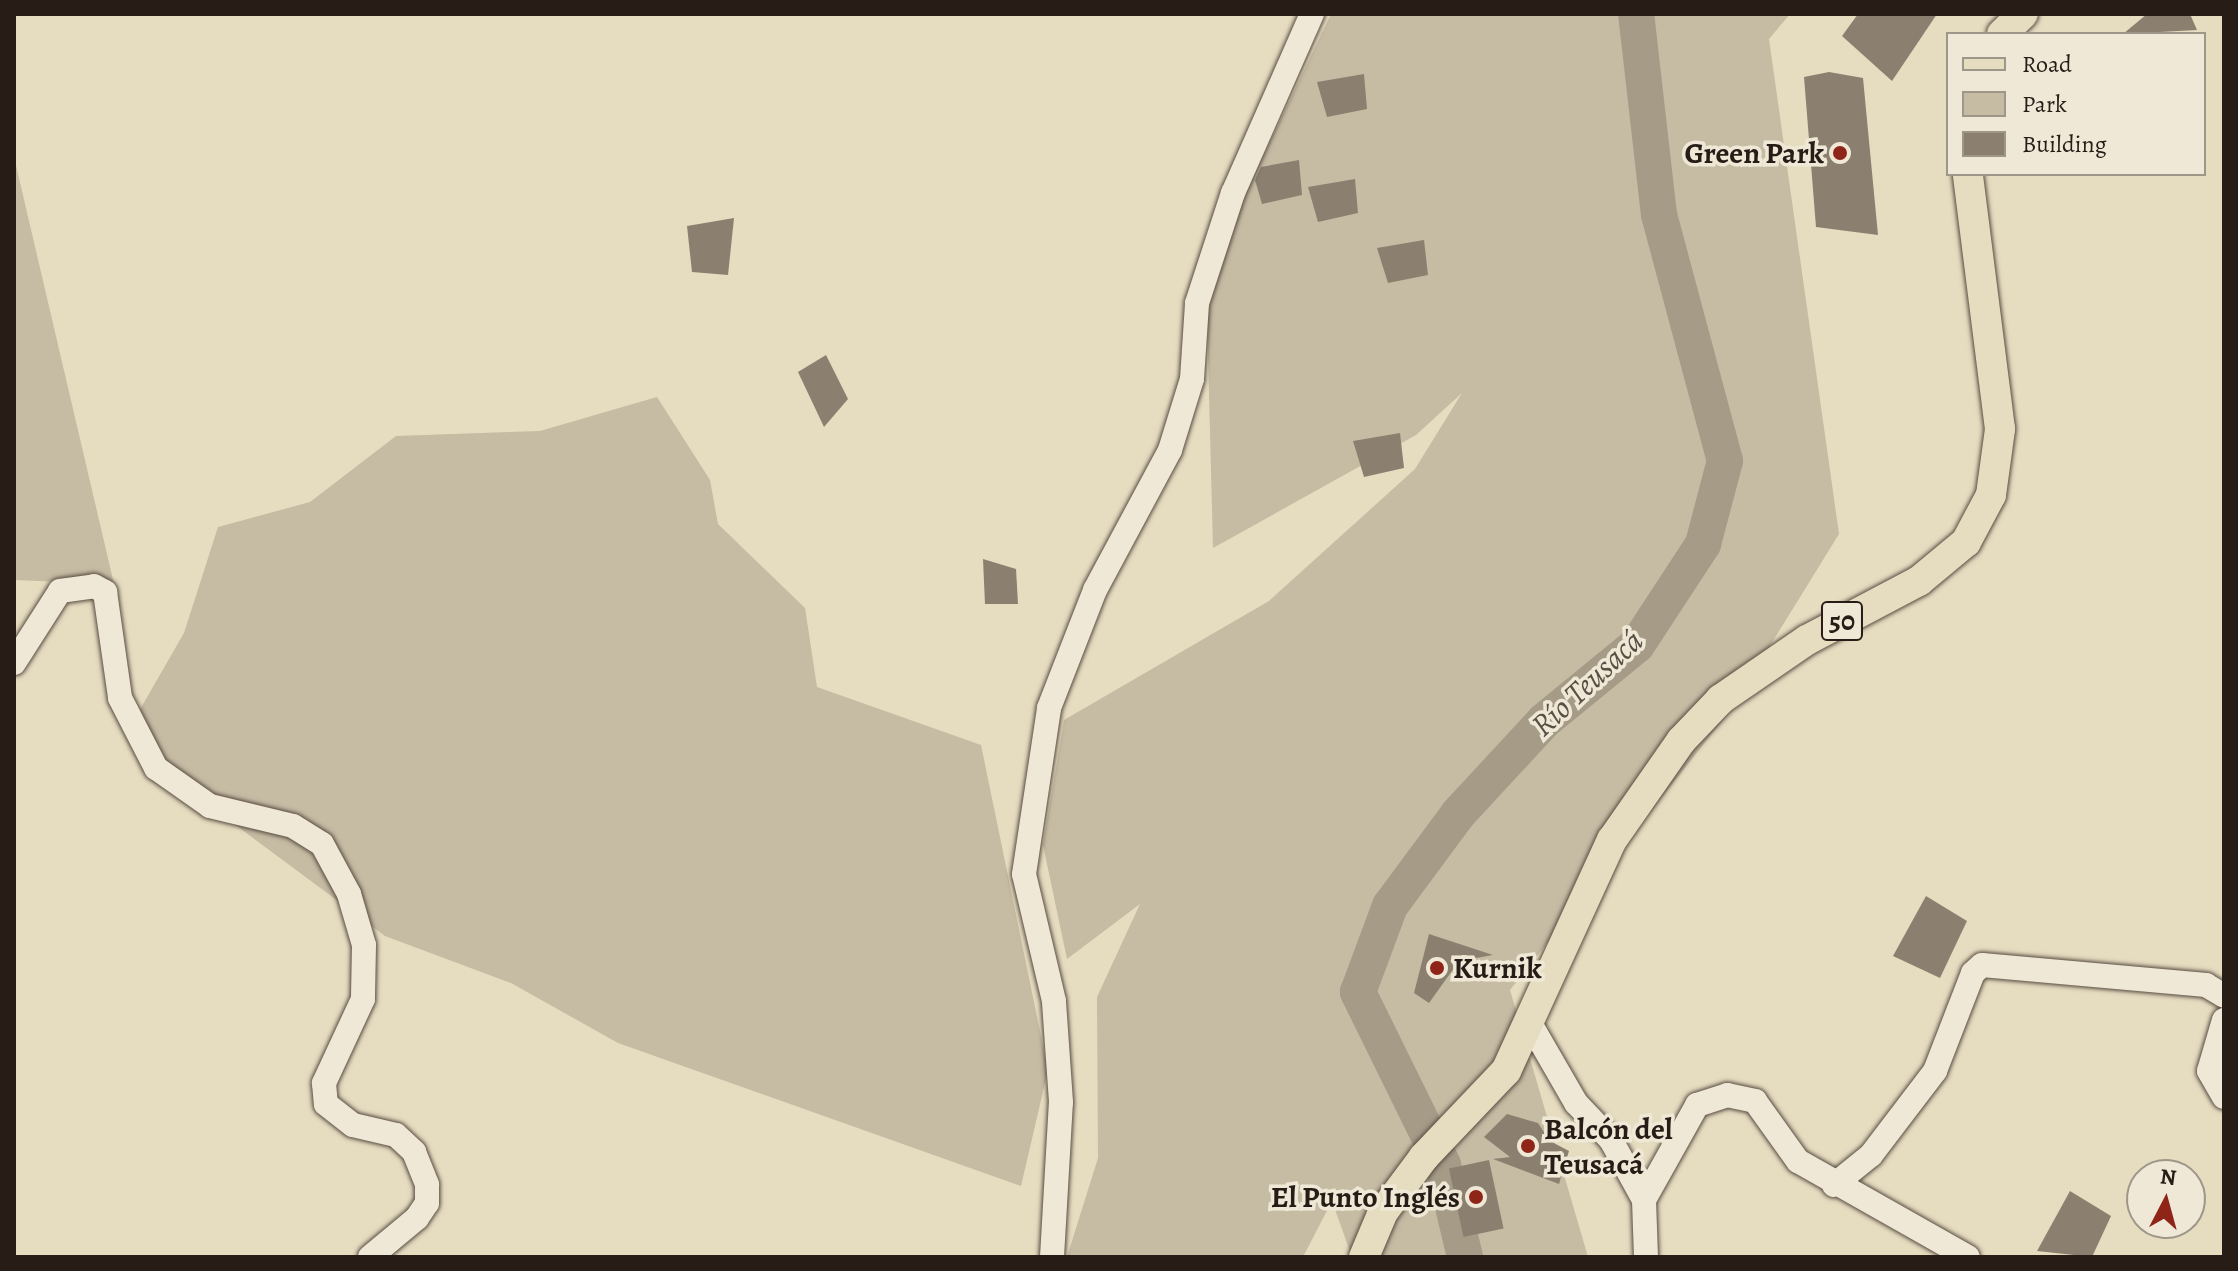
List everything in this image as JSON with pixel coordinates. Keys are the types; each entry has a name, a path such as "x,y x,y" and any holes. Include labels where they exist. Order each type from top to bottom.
{"main road":[{"path":"2004,32 2023,14"},
{"name":"50","path":"1364,1257 1383,1212 1424,1157 1470,1113 1506,1071 1531,1025 1564,934 1612,840 1681,741 1721,699 1807,640 1919,581 1966,542 1991,495 2000,429 1968,176"}],"street":[{"path":"1052,1257 1059,1073 1054,1001 1024,874 1049,708 1095,590 1170,450 1192,379 1197,303 1233,193 1312,14"},
{"path":"14,663 60,591 94,586 105,592 120,698 156,768 210,806 293,826 322,844 349,894 364,945 363,999 324,1083 326,1104 353,1125 396,1135 414,1152 427,1185 427,1203 417,1218 370,1257"},
{"path":"1834,1185 1871,1155 1935,1071 1973,973 1982,965 2206,985 2224,996"},
{"path":"2224,1020 2209,1071 2224,1097"},
{"path":"1531,1025 1576,1103 1611,1140 1644,1200 1646,1257"},
{"path":"1644,1200 1697,1105 1727,1095 1755,1101 1798,1161 1834,1185 1968,1257"}],"green space":[{"path":"1331,14 1790,14 1769,39 1839,534 1729,712 1510,990 1588,1257 1352,1257 1332,1201 1303,1257 1067,1257 1098,1158 1097,997 1140,904 1067,959 1043,845 1064,720 1269,601 1415,469 1462,393 1416,435 1213,548 1206,276"},
{"path":"14,157 114,584 14,580"},
{"path":"657,397 710,480 718,524 805,608 817,687 981,745 1048,1070 1021,1186 618,1043 511,983 385,936 210,806 131,725 184,633 218,527 310,502 396,436 540,431"}],"building":[{"name":"Green Park","path":"1858,14 1937,14 1892,81 1842,36"},
{"path":"2147,14 2190,14 2197,30 2160,32 2125,32"},
{"name":"Green Park","path":"1829,72 1863,78 1878,235 1816,227 1804,77"},
{"path":"1364,74 1367,109 1327,117 1317,82"},
{"path":"1299,160 1302,195 1262,204 1255,180 1261,167"},
{"path":"1355,179 1358,213 1318,222 1308,187"},
{"path":"734,218 728,275 692,272 687,226"},
{"path":"1424,240 1428,275 1388,283 1377,248"},
{"path":"826,355 848,399 824,427 798,372"},
{"path":"1400,433 1404,468 1364,477 1353,441"},
{"path":"983,559 1016,569 1018,604 985,604"},
{"path":"1926,896 1967,921 1940,978 1893,956"},
{"name":"Kurnik","path":"1429,934 1493,955 1459,961 1429,1003 1414,993"},
{"name":"Balcón del Teusacá","path":"1507,1114 1538,1123 1550,1141 1569,1151 1559,1184 1493,1159 1510,1157 1484,1137"},
{"name":"El Punto Inglés","path":"1489,1160 1504,1228 1463,1237 1449,1169"},
{"path":"2070,1191 2111,1216 2092,1257 2037,1251"}],"waterway":[{"name":"Río Teusacá","path":"1465,1257 1443,1165 1358,992 1390,906 1458,814 1544,721 1637,645 1703,544 1725,461 1659,215 1636,14"}],"place":[{"name":"Green Park","path":"1840,153"},
{"name":"Kurnik","path":"1437,968"},
{"name":"Balcón del Teusacá","path":"1528,1146"},
{"name":"El Punto Inglés","path":"1476,1197"}]}
